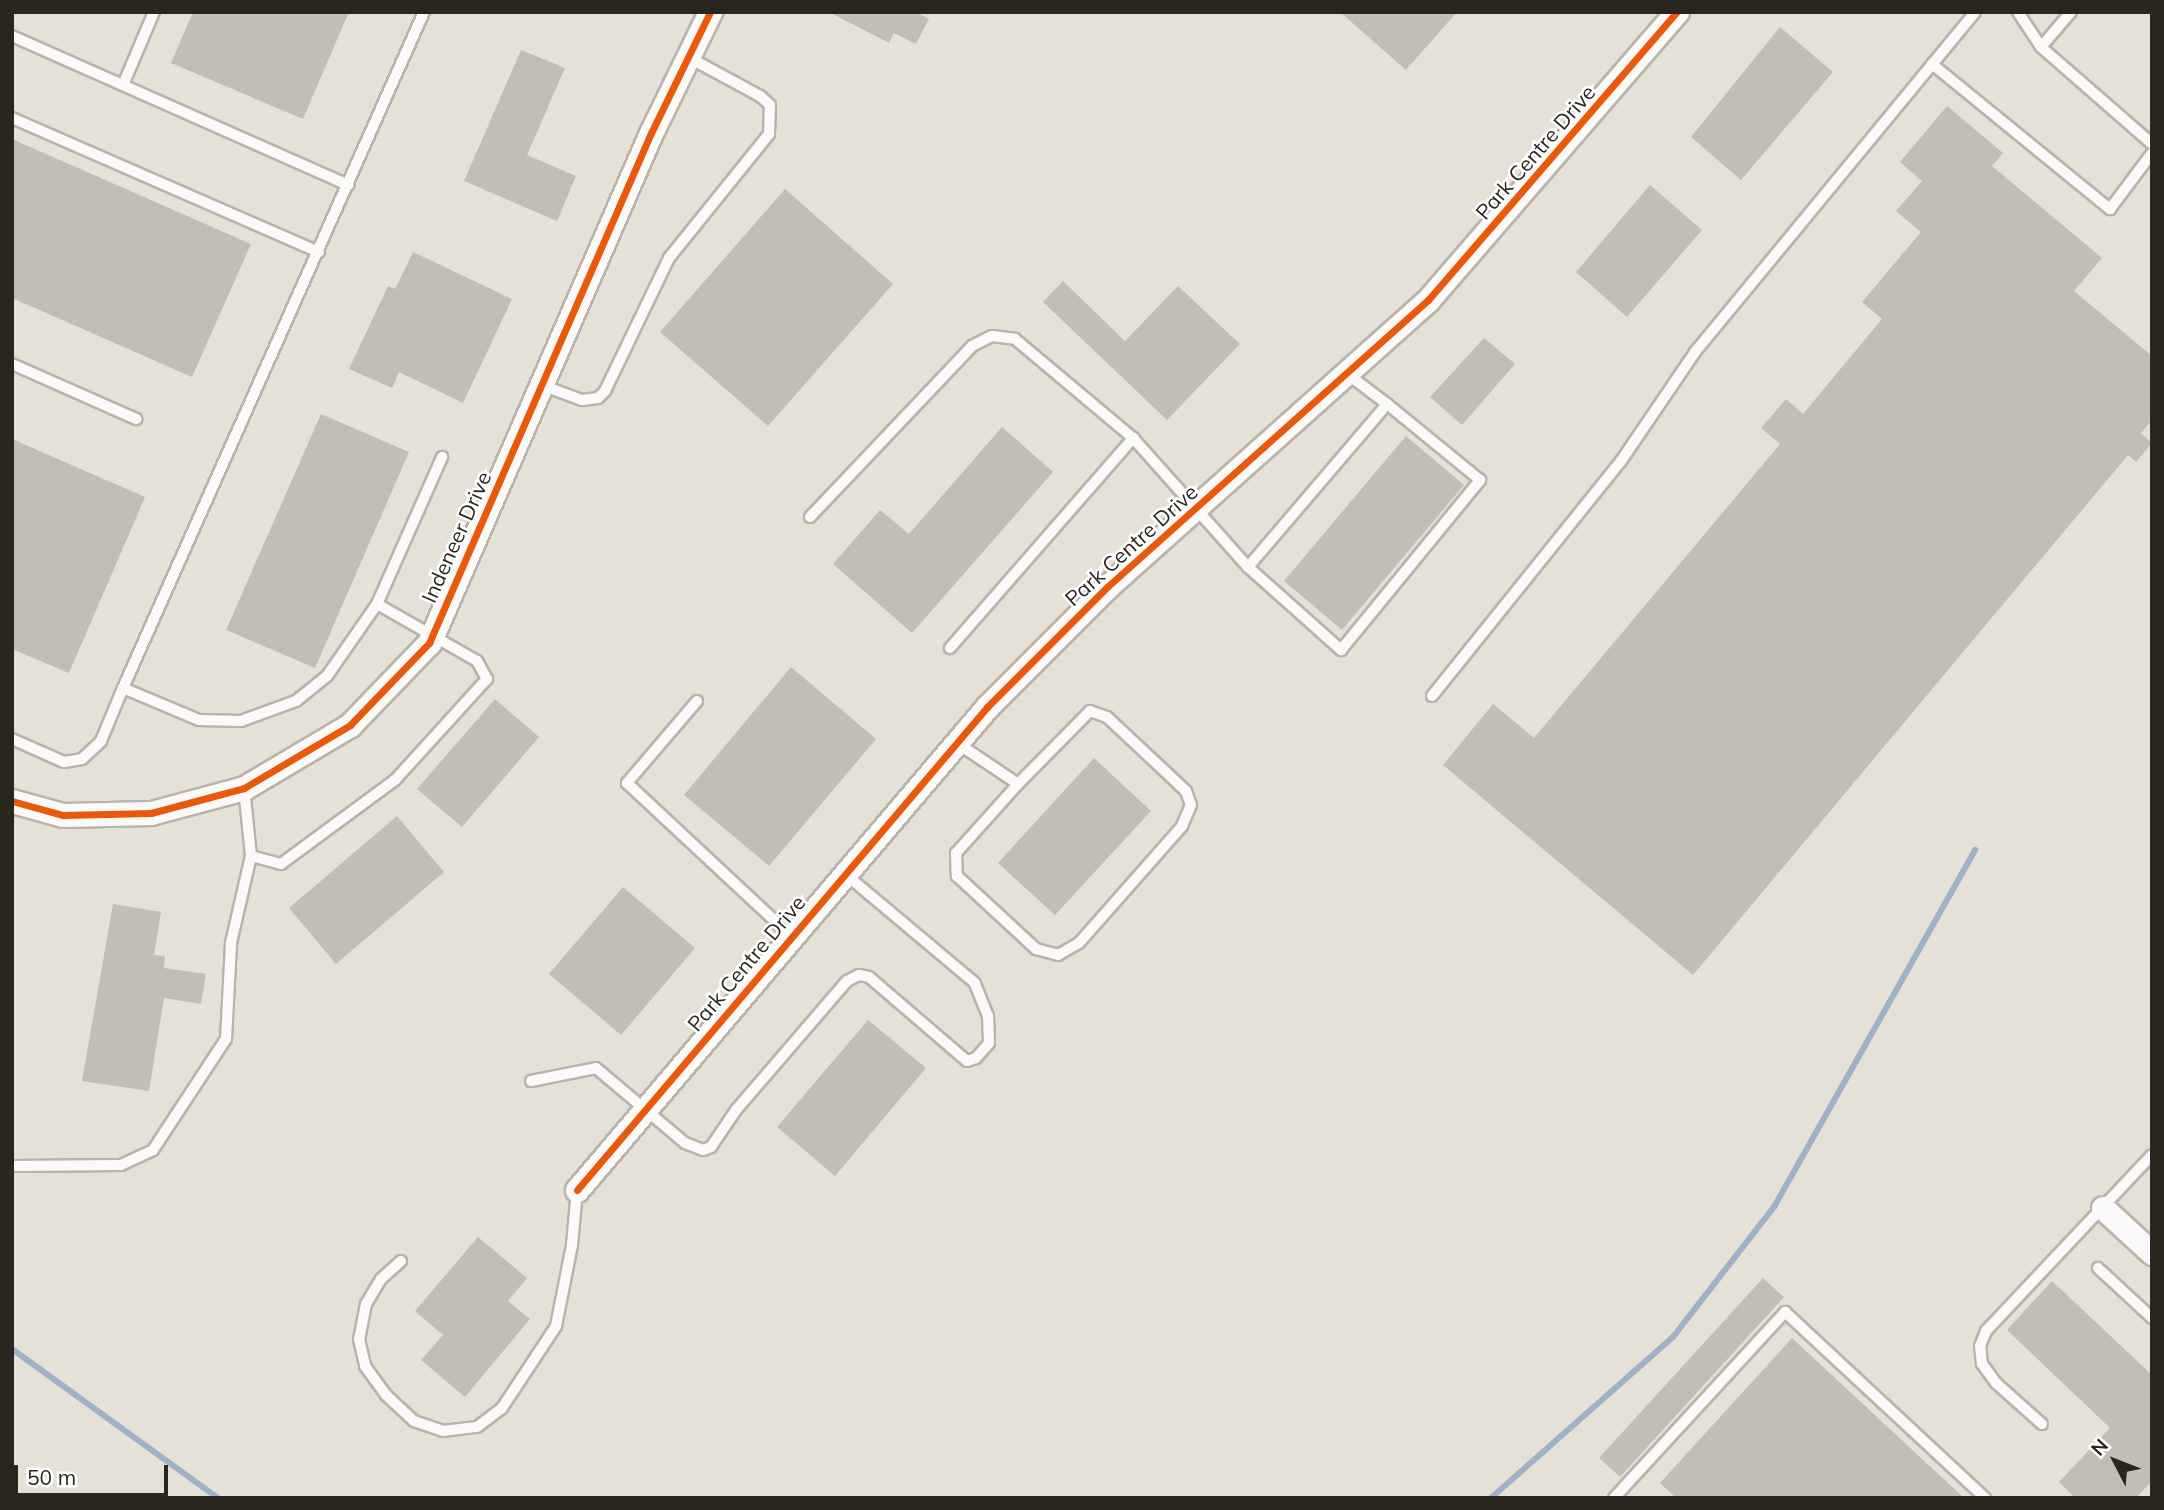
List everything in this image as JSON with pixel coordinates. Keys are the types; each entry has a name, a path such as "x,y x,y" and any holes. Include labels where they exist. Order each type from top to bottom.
{"street":[{"name":"Indeneer Drive","path":"12,801 63,815 151,813 244,788 350,725 433,634 541,385 710,12"},
{"name":"Park Centre Drive","path":"576,1189 957,743 1107,587 1195,511 1427,300 1488,234 1677,12"},
{"path":"2103,1209 2152,1253"}],"lane":[{"path":"123,85 154,12"},
{"path":"12,739 64,761 82,759 101,741 424,12"},
{"path":"1432,696 1621,461 1695,352 1975,12"},
{"path":"2018,12 2041,47 2152,144"},
{"path":"2041,47 2071,12"},
{"path":"12,36 348,186"},
{"path":"541,385 582,400 598,398 605,391 669,258 769,134 770,105 760,96 688,57"},
{"path":"1932,64 2109,209 2152,153"},
{"path":"12,118 318,252"},
{"path":"810,517 972,346 992,336 1015,339 1133,439 1248,567 1341,650 1480,480 1346,373"},
{"path":"12,364 136,419"},
{"path":"1248,567 1387,404"},
{"path":"950,648 1133,439"},
{"path":"123,688 199,720 241,721 296,701 316,686 377,604 442,457"},
{"path":"251,856 281,864 395,780 487,679 477,661 377,604"},
{"path":"697,701 627,783 792,936"},
{"path":"1090,711 1117,726 1186,791 1191,805 1182,827 1079,943 1058,955 1036,949 957,876 956,853 1018,784 1090,711"},
{"path":"957,743 1018,784"},
{"path":"12,1166 121,1165 153,1150 226,1040 232,943 251,856 244,788"},
{"path":"531,1081 596,1068 694,1148 710,1147 736,1110 821,1011 847,981 859,975 869,977 967,1061 976,1058 989,1043 988,1016 975,983 845,874"},
{"path":"2042,1424 1996,1382 1982,1364 1980,1346 1986,1331 2152,1155"},
{"path":"401,1261 381,1279 366,1304 359,1339 365,1366 386,1395 414,1421 443,1431 477,1427 502,1408 556,1326 572,1245 576,1189"},
{"path":"2098,1268 2152,1318"},
{"path":"1614,1498 1785,1312 1985,1498"}],"building":[{"path":"193,12 349,12 303,119 171,63"},
{"path":"829,12 916,12 929,19 916,44 894,33 889,43"},
{"path":"1340,12 1457,12 1406,70"},
{"path":"1780,27 1833,72 1741,180 1691,137"},
{"path":"521,50 565,68 527,155 576,176 557,221 464,181"},
{"path":"1947,106 2003,153 1992,166 2102,258 2074,291 2152,356 2152,420 2141,433 2152,443 2136,462 2128,455 1693,975 1443,765 1493,704 1534,738 1780,444 1761,428 1786,399 1803,414 1882,319 1862,302 1921,232 1896,211 1922,181 1900,162"},
{"path":"12,139 251,244 192,377 12,298"},
{"path":"1650,185 1702,230 1627,317 1576,272"},
{"path":"785,189 893,284 768,426 660,332"},
{"path":"413,252 512,299 463,403 399,372 392,388 349,369 388,286 395,289"},
{"path":"1063,281 1125,341 1178,286 1240,344 1167,420 1043,302"},
{"path":"1484,338 1515,364 1462,425 1430,397"},
{"path":"321,414 409,452 315,668 226,630"},
{"path":"1002,427 1053,472 912,633 833,564 880,510 909,534"},
{"path":"1406,436 1464,485 1342,630 1284,581"},
{"path":"12,439 145,497 69,673 12,649"},
{"path":"791,667 876,739 769,866 684,795"},
{"path":"495,699 539,737 462,827 417,789"},
{"path":"1094,758 1151,811 1055,915 998,863"},
{"path":"397,816 444,872 336,964 289,908"},
{"path":"623,887 695,948 621,1035 549,974"},
{"path":"113,904 161,912 154,955 165,956 164,968 206,974 201,1004 164,998 149,1091 82,1081"},
{"path":"868,1020 926,1068 835,1176 777,1127"},
{"path":"478,1237 527,1278 508,1301 530,1319 465,1397 421,1360 443,1335 415,1311"},
{"path":"1763,1278 1784,1297 1620,1477 1599,1458"},
{"path":"2052,1281 2152,1375 2152,1481 2136,1498 2075,1498 2059,1482 2110,1428 2007,1330"},
{"path":"1792,1338 1964,1498 1676,1498 1660,1483"}],"waterway":[{"path":"1491,1498 1673,1337 1774,1207 1975,850"},
{"path":"12,1349 218,1498"}],"cycle path":[{"path":"12,801 63,815 151,813 244,788 350,725 429,643 651,133 710,12"},
{"path":"577,1190 987,707 1107,587 1428,300 1677,12"}]}
